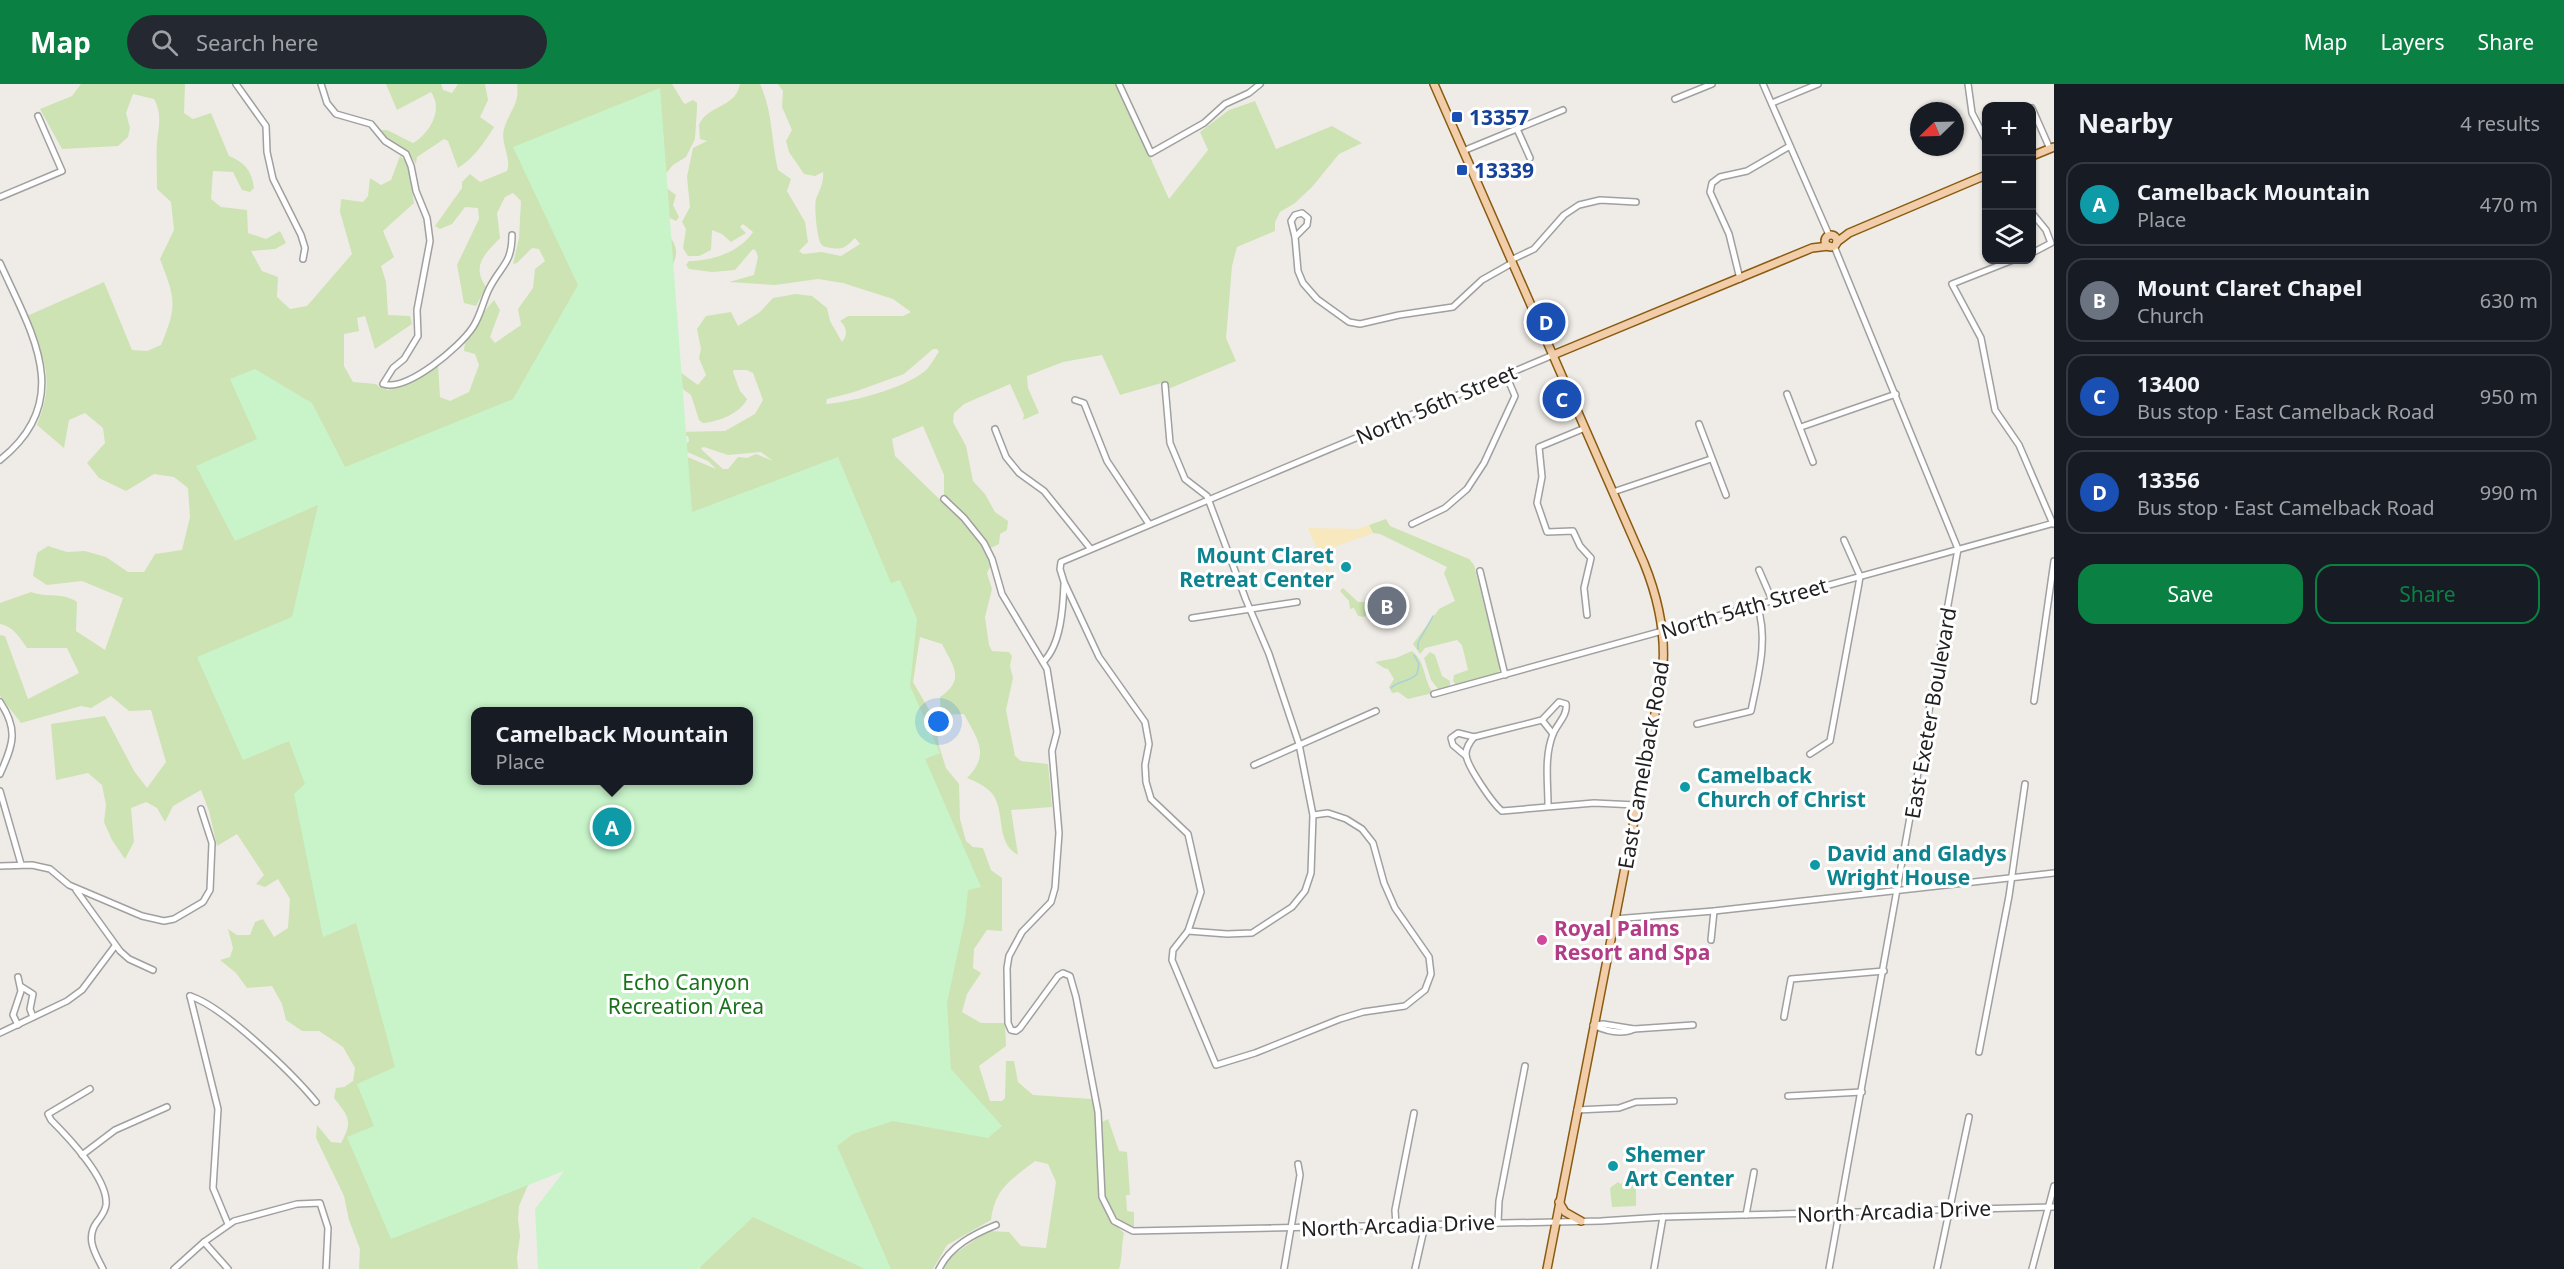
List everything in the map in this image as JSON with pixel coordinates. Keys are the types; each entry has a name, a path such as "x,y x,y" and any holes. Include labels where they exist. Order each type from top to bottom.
{"main road":[{"name":"East Camelback Road","path":"1434,84 1614,492 1647,571 1663,631 1662,677 1546,1269"},
{"path":"2036,154 2052,148"},
{"name":"North 56th Street","path":"1553,356 1982,177"},
{"path":"1559,1202 1566,1212 1581,1221"}],"street":[{"path":"236,84 266,126 267,152 273,180 301,235 305,248 303,259"},
{"path":"321,84 327,103 336,114 371,124 385,141 406,154 416,191 427,218 430,241 417,310 418,336 404,359 393,368 383,384 390,386 400,384 424,372 465,339 474,326 489,288 510,258 512,234"},
{"path":"1119,84 1150,153 1204,123 1225,104 1249,93 1260,84"},
{"path":"1676,99 1712,84"},
{"path":"1763,84 1896,394 1958,549"},
{"path":"1772,103 1818,84"},
{"path":"1968,84 1972,113 1982,132"},
{"path":"1463,152 1563,110"},
{"path":"0,197 62,171 38,116"},
{"path":"2036,117 2052,148"},
{"path":"1518,129 1530,158"},
{"path":"1740,279 1729,234 1710,192 1712,183 1720,177 1747,171 1790,146"},
{"path":"1295,237 1299,271 1303,283 1317,299 1349,322 1360,324 1399,315 1454,307 1482,280 1534,249 1564,215 1579,204 1600,200 1636,202"},
{"path":"2036,219 2046,230 2051,243 2036,250"},
{"path":"0,263 36,344 42,366 42,390 36,412 25,433 12,451 0,460"},
{"path":"2003,264 1952,284 1981,338 1995,410 2019,445 2054,524"},
{"name":"North 56th Street","path":"1064,582 1060,569 1061,562 1090,548 1553,356"},
{"path":"1412,524 1454,502 1476,477 1515,396 1506,375"},
{"path":"1165,385 1170,443 1185,479 1208,500 1277,674 1299,744 1313,815 1313,853 1308,882 1299,900 1292,907 1252,933 1188,931"},
{"path":"1787,394 1813,462"},
{"path":"1801,427 1896,394"},
{"path":"1076,399 1084,403 1107,461 1149,524"},
{"path":"1699,423 1726,495"},
{"path":"1585,428 1539,447 1542,477 1537,497 1547,532 1573,531 1580,546 1591,558 1584,588 1587,615"},
{"path":"995,429 1006,457 1019,473 1044,491 1090,548"},
{"path":"1614,492 1712,459"},
{"path":"944,499 964,518 984,543 992,559 1002,594 1043,662 1050,656 1057,637 1064,582"},
{"name":"North 54th Street","path":"1434,694 2054,524"},
{"path":"1809,754 1830,741 1860,576 1844,540"},
{"name":"East Exeter Boulevard","path":"1829,1269 1899,889 1958,549"},
{"path":"2034,701 2054,561"},
{"path":"1759,570 1772,600"},
{"path":"1480,571 1505,675"},
{"path":"1064,582 1099,657 1145,722 1149,744 1145,765 1146,782 1151,799 1188,834 1201,892 1188,931 1177,942 1172,960 1216,1065 1255,1053 1340,1019 1363,1012 1406,1006 1425,990 1431,974 1430,957 1395,908 1384,883 1372,843 1362,829 1346,819 1328,813 1313,815"},
{"path":"1192,618 1297,602"},
{"path":"1697,724 1749,713 1764,636 1757,604"},
{"name":"North Arcadia Drive","path":"1043,662 1048,676 1057,732 1052,751 1058,824 1056,879 1051,902 1022,932 1009,956 1007,968 1008,1023 1011,1030 1020,1028 1058,976 1063,973 1070,976 1098,1112 1102,1197 1114,1221 1133,1231 1555,1222 2051,1207"},
{"path":"0,702 9,716 13,732 9,753 0,774"},
{"path":"1548,805 1547,758 1553,734 1567,708 1563,702 1559,702 1542,720 1474,737 1458,733 1451,738 1453,745 1466,756 1494,805 1502,811 1548,805 1594,803 1636,805"},
{"path":"1254,765 1376,711"},
{"path":"1542,720 1553,734"},
{"path":"1466,756 1468,745 1474,737"},
{"path":"1979,1052 2012,878 2025,784"},
{"path":"0,791 21,864"},
{"path":"0,866 21,864 50,869 75,888 152,919 164,921 186,913 203,902 210,890 212,843 201,809"},
{"path":"1614,919 1714,911 2054,873"},
{"path":"75,888 115,946 129,958 153,970"},
{"path":"1711,940 1714,911"},
{"path":"0,1033 67,1001 82,990 115,946"},
{"path":"1784,1017 1791,979 1884,971"},
{"path":"18,977 22,987 33,994 30,1009 33,1017"},
{"path":"18,1025 14,1010 22,987"},
{"path":"228,1224 213,1188 212,1178 218,1109 190,996 201,999 254,1040 298,1080 316,1102"},
{"path":"1593,1025 1618,1029 1693,1025"},
{"path":"1498,1223 1499,1201 1525,1066"},
{"path":"90,1089 48,1114 97,1177 106,1197 106,1208 90,1235 103,1269"},
{"path":"1788,1096 1862,1092"},
{"path":"1577,1110 1618,1108 1636,1102 1674,1101"},
{"path":"81,1155 115,1130 168,1107"},
{"path":"1396,1225 1395,1210 1414,1113"},
{"path":"1937,1269 1969,1117"},
{"path":"1284,1269 1293,1228 1300,1175 1298,1164"},
{"path":"1746,1215 1754,1172"},
{"path":"2032,1269 2051,1207 2054,1186"},
{"path":"174,1269 228,1224 297,1204 320,1203 328,1228 326,1269"},
{"path":"1654,1269 1663,1217"},
{"path":"939,1269 948,1253 957,1246 996,1225"},
{"path":"1415,1269 1425,1225"},
{"path":"204,1242 228,1269"}],"green space":[{"path":"81,84 185,84 184,113 193,119 211,113 229,156 244,165 253,182 254,188 250,192 242,190 233,172 213,171 211,199 221,207 247,210 248,233 266,239 280,231 286,243 275,249 251,251 262,271 278,277 277,297 290,309 307,306 352,254 340,212 341,199 363,202 368,196 370,178 381,185 391,180 400,156 408,163 414,203 383,231 394,257 381,266 386,282 388,315 410,316 412,324 375,349 365,316 357,318 359,331 344,334 344,366 353,382 376,384 388,390 419,377 438,365 440,397 450,401 469,392 479,365 475,354 464,351 475,324 494,300 500,310 490,337 495,343 521,325 518,309 533,288 535,269 545,261 539,249 532,248 517,263 513,264 519,238 521,201 513,193 505,197 497,213 500,238 485,255 480,266 486,287 476,306 464,303 457,265 479,219 478,208 465,207 452,224 440,229 435,226 462,188 462,182 470,174 480,182 507,171 508,161 503,134 516,103 517,84 672,84 685,104 693,100 697,103 697,108 695,139 686,157 673,165 663,177 665,187 676,195 673,205 679,217 676,221 664,217 666,229 676,247 675,259 667,271 656,254 654,255 659,269 658,278 663,288 663,315 659,315 653,307 649,311 657,331 666,340 671,367 658,374 669,406 665,420 672,429 666,434 665,445 644,451 649,503 653,505 658,502 655,490 660,475 654,460 671,450 716,469 708,461 685,451 684,446 689,441 688,436 676,436 674,432 725,431 755,414 763,400 753,373 747,370 734,370 740,391 747,399 744,404 740,409 722,419 703,423 699,420 691,395 684,390 676,377 680,372 698,385 706,375 699,358 701,349 697,329 706,316 731,312 738,326 760,312 773,298 796,294 812,296 827,308 830,321 842,342 846,331 840,321 848,316 903,316 911,312 893,299 843,283 818,279 775,285 729,282 754,275 758,257 753,249 735,270 712,272 689,269 686,265 689,261 725,254 741,245 753,232 743,224 740,227 746,233 731,242 722,234 712,230 711,250 699,256 688,256 683,248 686,229 682,222 690,207 687,177 693,148 707,141 700,139 699,125 708,114 733,98 740,84 760,84 770,116 778,170 791,179 787,191 805,222 808,242 799,251 803,254 822,252 841,256 860,244 855,238 847,246 839,249 824,247 820,242 815,203 823,172 815,176 804,174 789,152 786,141 792,130 782,107 783,91 778,84 1117,84 1169,199 1208,150 1200,132 1229,110 1255,101 1276,149 1332,126 1362,143 1339,154 1312,187 1295,203 1280,212 1275,222 1275,231 1237,247 1232,266 1226,338 1236,361 1168,389 1165,382 1120,395 1102,355 1063,362 1027,376 1028,388 1039,413 1023,420 1024,415 1010,384 964,404 954,413 953,422 966,446 973,481 985,494 995,512 1008,521 1007,530 1000,534 999,544 989,549 969,522 944,495 944,475 923,426 892,439 895,456 965,524 979,541 991,565 987,573 992,589 985,617 992,651 1009,652 1012,656 1010,666 1013,678 1006,710 1015,756 1021,761 1048,764 1052,807 1011,810 1018,855 1011,850 1004,836 994,796 985,787 967,778 974,769 980,754 977,739 964,714 941,715 940,697 953,684 955,672 953,666 942,644 920,637 913,682 935,720 939,746 946,768 959,784 960,819 966,841 973,847 983,848 991,870 1002,878 1002,931 987,930 974,949 973,968 981,973 967,994 962,1012 981,1023 1005,1023 1006,1046 979,1066 990,1101 1002,1101 1005,1098 1006,1061 1014,1061 1018,1082 1033,1095 1092,1099 1096,1123 1101,1202 1112,1222 1124,1233 1119,1269 943,1269 947,1259 988,1231 1009,1232 1021,1246 1046,1248 1056,1182 1048,1164 1035,1161 1000,1192 991,1220 947,1245 933,1269 700,1269 704,1240 712,1236 712,1233 696,1204 691,1204 681,1214 668,1210 675,1189 671,1185 632,1171 615,1179 607,1196 601,1196 596,1191 595,1175 581,1175 578,1172 578,1162 573,1153 575,1142 567,1131 581,1115 598,1075 599,1067 588,1041 603,1016 615,973 625,960 632,956 647,966 647,948 653,935 646,916 649,902 648,885 636,872 636,861 627,848 625,837 628,837 637,851 641,851 649,838 647,829 655,827 647,810 641,806 648,785 753,785 753,707 471,707 471,785 616,785 592,807 590,811 594,825 589,835 571,838 578,844 577,852 554,854 536,880 522,891 522,909 527,910 533,902 553,895 563,913 566,914 571,907 574,891 584,880 597,858 607,862 613,873 599,882 588,897 582,915 582,932 598,941 607,938 610,923 604,906 623,896 615,882 619,882 623,888 627,898 627,909 619,926 622,932 620,942 598,988 593,1016 587,1028 567,1053 562,1068 551,1117 557,1146 550,1143 540,1147 527,1168 529,1183 519,1206 518,1269 359,1269 360,1249 349,1220 344,1196 316,1138 317,1125 331,1142 341,1143 347,1129 348,1119 334,1098 336,1088 344,1087 353,1081 355,1068 343,1047 319,1031 302,1031 286,1020 282,1004 272,986 247,988 236,973 220,960 230,957 233,948 228,929 237,935 250,935 255,922 263,919 274,937 288,928 290,899 278,879 265,887 256,884 264,875 237,834 217,846 209,811 201,790 173,806 165,822 157,808 146,802 131,808 134,842 125,859 112,840 104,822 106,805 102,785 88,773 56,780 51,724 105,716 134,771 147,788 166,762 151,710 129,711 111,696 91,708 81,706 21,723 0,696 0,635 5,636 28,699 79,673 67,648 27,648 12,630 0,624 0,603 31,592 72,599 77,602 76,631 105,650 123,598 82,581 47,585 33,576 37,553 48,546 67,552 85,551 106,557 128,572 144,572 155,554 182,550 190,517 188,488 174,477 154,474 126,491 99,478 87,463 105,443 103,428 85,413 69,420 64,448 37,425 46,394 46,369 27,316 104,282 132,350 147,351 161,345 170,320 172,302 169,284 160,259 174,230 171,202 157,189 159,120 154,99 133,94 126,113 130,128 128,137 118,146 62,149 40,109 72,96","holes":["933,349 939,352 929,367 915,378 891,389 849,401 826,404 827,399 904,374","701,448 728,455 761,452 773,461 756,454 747,458 738,457 728,469 723,469 702,450","548,948 565,955 584,949 587,951 594,973 583,973 568,965 551,966 543,957 543,950"]},
{"path":"386,84 441,84 443,90 452,93 458,84 485,84 488,100 480,117 494,127 474,155 458,168 448,141 444,139 417,157 416,164 409,153 387,140 379,130 387,130 413,143 424,134 433,121 435,99 431,92 397,110"},
{"name":"Echo Canyon Recreation Area","path":"660,88 692,512 838,457 891,583 900,580 917,619 910,686 940,753 925,759 981,887 968,890 965,918 947,1003 951,1069 1002,1126 988,1138 893,1121 853,1134 837,1146 891,1269 865,1269 753,1217 698,1269 538,1269 535,1209 564,1171 391,1239 347,1137 374,1126 357,1084 395,1067 356,923 323,937 294,794 305,784 289,741 243,760 197,657 292,617 318,505 235,541 196,466 257,439 230,379 255,369 312,403 345,467 513,399 578,285 513,147"},
{"path":"1386,519 1390,526 1469,559 1474,565 1500,668 1498,673 1457,686 1453,681 1454,675 1468,670 1462,645 1457,640 1425,648 1420,654 1413,644 1439,609 1455,601 1444,573 1447,567 1380,534 1373,533 1369,525"},
{"path":"1343,588 1358,602 1373,602 1376,611 1364,617 1358,616 1354,608 1350,609 1349,601 1340,591"},
{"path":"1412,651 1420,660 1433,693 1408,699 1398,692 1392,693 1389,687 1394,679 1388,669 1375,662 1396,658"},
{"path":"1430,652 1435,655 1442,676 1450,681 1450,688 1439,690 1431,680 1424,658"},
{"path":"1108,1119 1119,1151 1127,1152 1130,1195 1126,1195 1127,1211 1134,1212 1134,1229 1119,1221 1104,1197 1102,1122"},
{"path":"1636,1172 1636,1206 1612,1207 1610,1188 1618,1182 1621,1184"}],"sand":[{"path":"1369,525 1373,533 1326,550 1326,560 1333,579 1331,582 1308,528 1357,529"}],"waterway":[{"path":"1418,649 1418,643 1433,616"},
{"path":"1391,688 1417,674 1419,664 1414,655"}],"place":[{"name":"13357","path":"1457,117"},
{"name":"13339","path":"1462,170"},
{"name":"13356","path":"1546,322"},
{"name":"13400","path":"1562,399"},
{"name":"Mount Claret Retreat Center","path":"1346,567"},
{"name":"Mount Claret Chapel","path":"1387,606"},
{"name":"Camelback Church of Christ","path":"1685,787"},
{"name":"Camelback Mountain","path":"612,827"},
{"name":"David and Gladys Wright House","path":"1815,865"},
{"name":"Royal Palms Resort and Spa","path":"1542,940"},
{"name":"Shemer Art Center","path":"1613,1166"}]}
